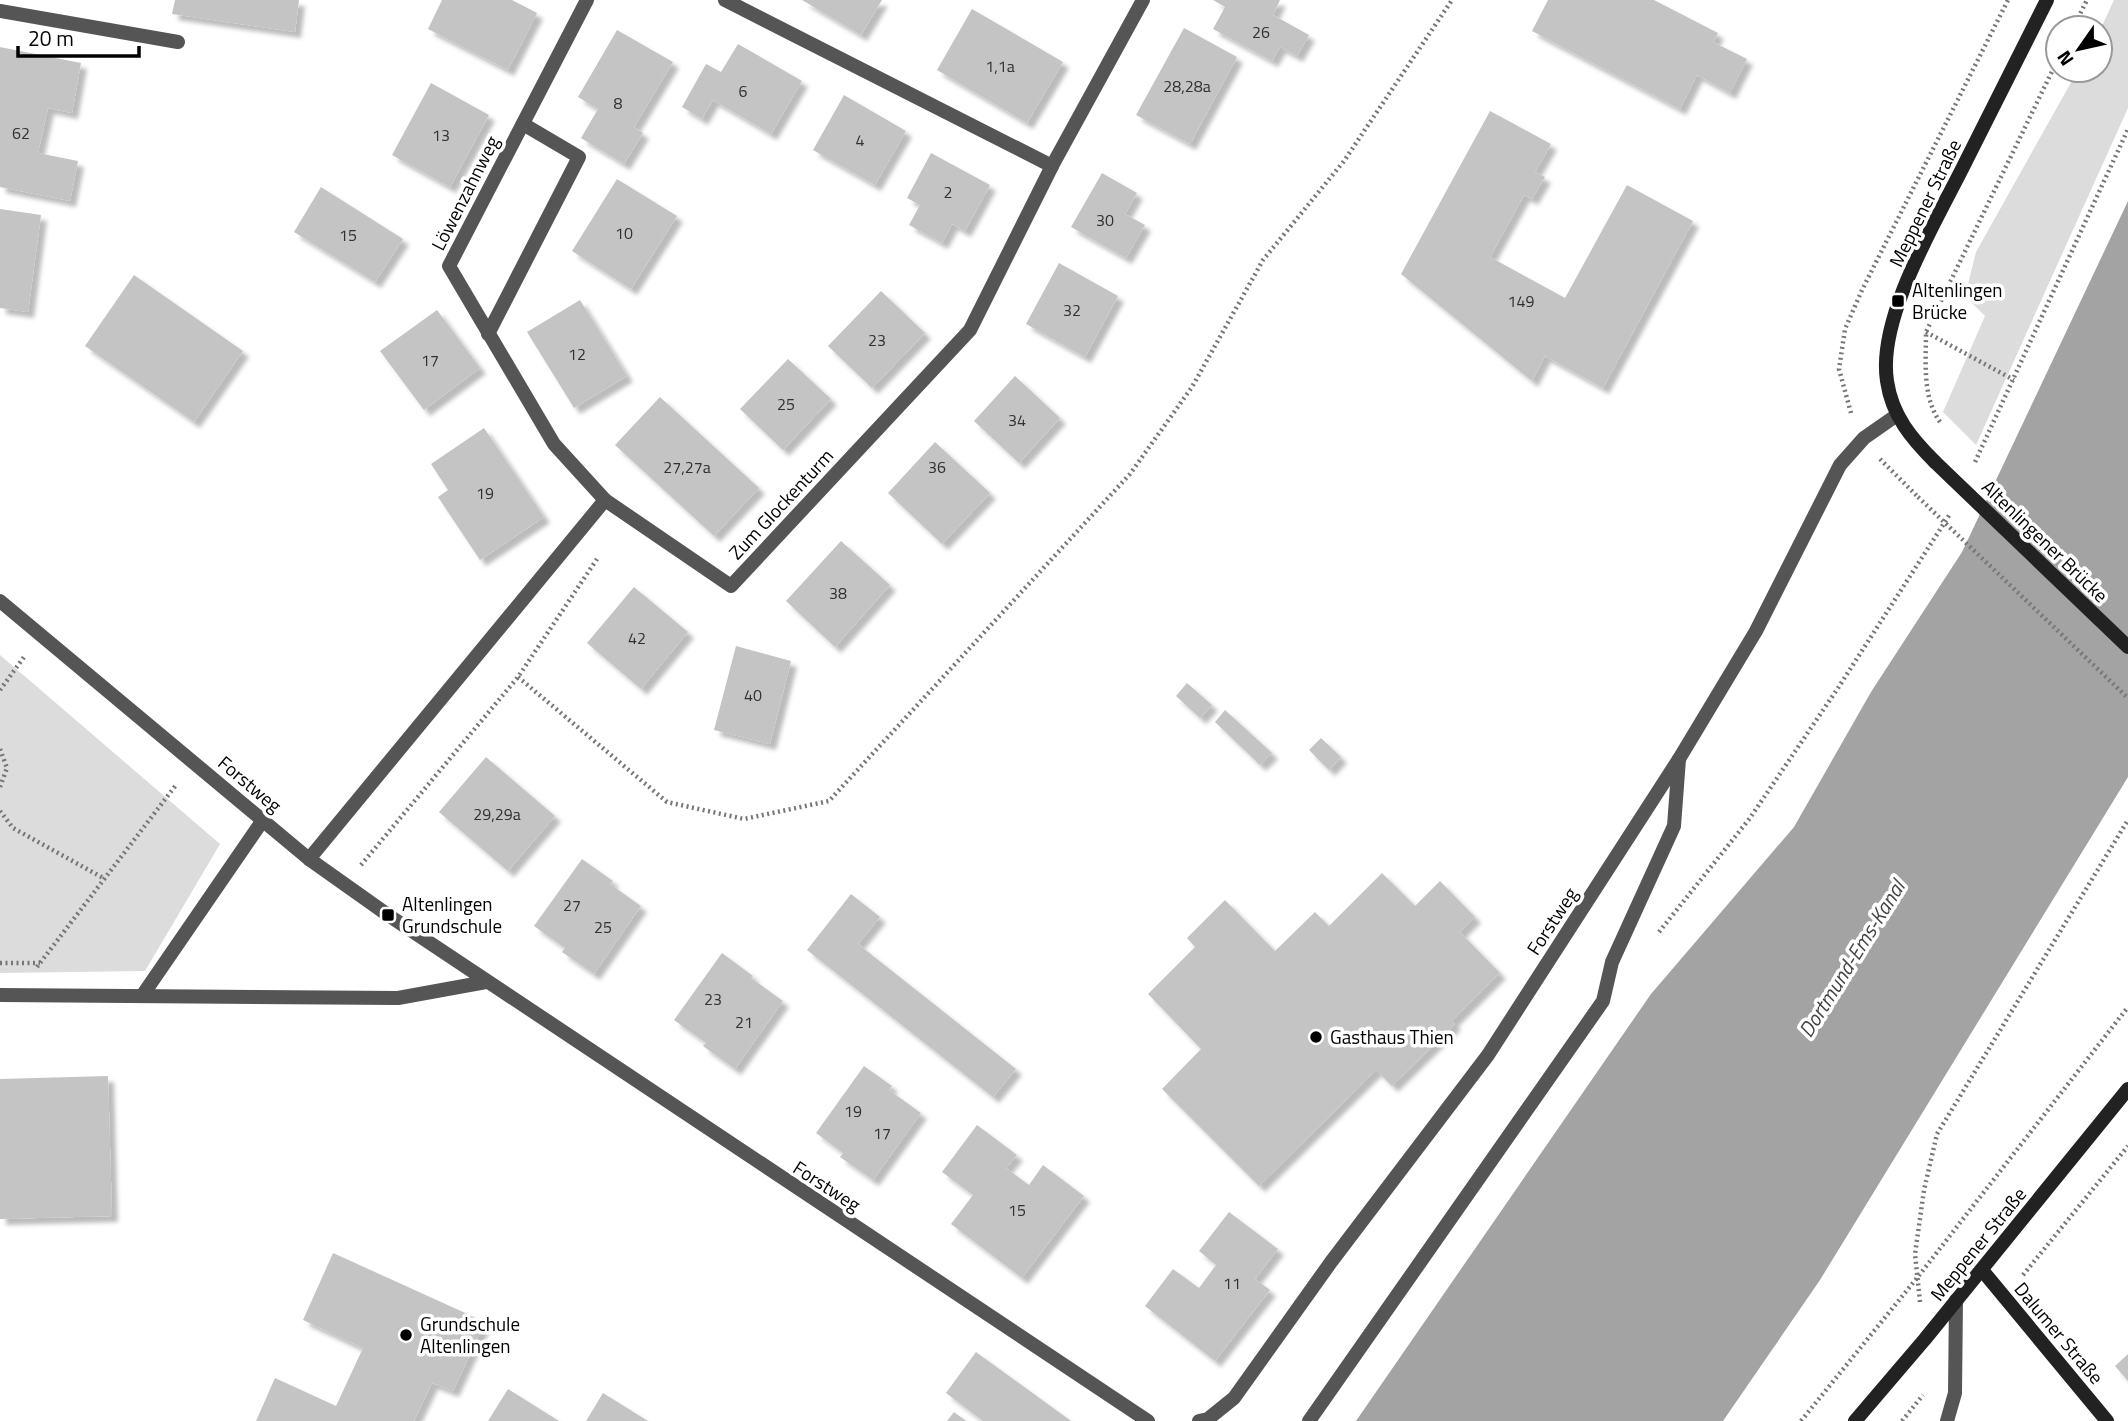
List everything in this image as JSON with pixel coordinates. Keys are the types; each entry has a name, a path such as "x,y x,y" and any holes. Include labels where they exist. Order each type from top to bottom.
{"main road":[{"name":"Meppener Straße","path":"1935,462 1910,437 1897,415 1887,381 1888,349 1898,301 2047,0"},
{"name":"Altenlingener Brücke","path":"1935,462 2128,647"},
{"name":"Meppener Straße","path":"1855,1421 1982,1270 2128,1089"},
{"name":"Dalumer Straße","path":"1982,1270 2107,1421"}],"street":[{"name":"Löwenzahnweg","path":"587,0 449,266 554,444 605,500"},
{"path":"725,0 1052,166"},
{"name":"Zum Glockenturm","path":"605,500 731,586 970,330 1052,166 1143,0"},
{"path":"0,11 178,42"},
{"path":"488,334 579,157 523,124"},
{"name":"Forstweg","path":"1205,1420 1234,1398 1331,1262 1488,1055 1679,759 1756,631 1840,465 1864,438 1897,415"},
{"path":"309,859 605,500"},
{"name":"Forstweg","path":"0,601 309,859 486,982 1147,1421"},
{"path":"1309,1421 1603,1001 1612,962 1674,826 1679,759"},
{"path":"142,996 263,820"},
{"path":"0,995 398,998 486,982"},
{"path":"1947,1421 1955,1394 1956,1300"}],"path":[{"path":"518,677 667,802 744,819 829,801 1130,474 1192,387 1263,260 1344,161 1452,0"},
{"path":"1945,431 1933,412 1926,381 1926,332 2046,84"},
{"path":"1969,474 2128,129"},
{"path":"1926,332 2014,380"},
{"path":"1918,497 2128,698"},
{"path":"1655,937 1750,818 1953,509"},
{"path":"354,874 518,677 627,514"},
{"path":"0,690 41,635"},
{"path":"0,749 7,768 0,787"},
{"path":"16,995 194,762"},
{"path":"0,811 13,828 105,878"},
{"path":"1925,1339 1915,1254 1924,1190 1937,1134 2128,820"},
{"path":"0,962 41,962"},
{"path":"1801,1421 1917,1278 2128,1006"}],"shaded area":[{"path":"2114,0 2128,0 2128,108 1976,445 1943,412 1985,316 1965,296 1976,252 2070,84 2114,84 2114,14 2107,14"},
{"path":"0,655 220,844 145,971 0,973"}],"water":[{"name":"Dortmund-Ems-Kanal","path":"2128,201 2128,777 1820,1280 1723,1421 1356,1421 1651,994 1794,827 1871,692 1962,552"}],"building":[{"path":"175,0 299,0 295,32 172,14"},
{"path":"442,0 512,0 537,13 508,70 428,29"},
{"path":"802,0 882,0 861,35"},
{"path":"1213,0 1280,0 1273,15 1309,35 1297,56 1280,47 1272,61 1213,29 1225,7"},
{"path":"1548,0 1654,0 1718,33 1713,42 1747,59 1730,93 1697,75 1680,109 1532,31"},
{"path":"972,9 1063,62 1027,123 937,70"},
{"path":"1184,28 1237,57 1190,144 1136,115"},
{"path":"617,30 673,62 634,127 643,133 624,164 581,138 598,109 578,97"},
{"path":"738,44 802,81 771,134 713,100 702,119 682,107 706,64 721,72"},
{"path":"0,47 81,63 72,113 48,108 38,153 78,161 70,201 0,187"},
{"path":"431,83 489,115 450,187 392,155"},
{"path":"844,95 906,131 875,185 813,150"},
{"path":"1490,111 1551,144 1535,172 1545,177 1532,199 1524,195 1490,257 1565,298 1627,185 1693,221 1603,388 1545,356 1532,381 1401,274"},
{"path":"931,153 990,185 965,231 952,224 942,243 909,225 920,205 907,198"},
{"path":"1102,173 1137,193 1125,214 1145,225 1126,258 1071,227"},
{"path":"617,179 677,216 631,289 572,251"},
{"path":"321,187 403,239 375,282 294,232"},
{"path":"0,209 41,215 28,312 0,308"},
{"path":"1059,263 1118,296 1085,357 1026,324"},
{"path":"134,275 243,351 194,422 85,346"},
{"path":"881,291 925,333 872,388 828,346"},
{"path":"580,300 627,376 574,408 527,332"},
{"path":"437,310 480,368 424,410 380,351"},
{"path":"788,359 831,399 783,450 740,409"},
{"path":"1015,376 1060,418 1019,463 974,421"},
{"path":"660,397 759,488 714,536 615,445"},
{"path":"484,428 544,517 480,560 438,497 448,490 431,464"},
{"path":"935,442 990,493 942,544 888,493"},
{"path":"841,541 890,585 835,647 786,601"},
{"path":"634,587 688,632 641,689 587,643"},
{"path":"736,646 791,661 770,744 714,730"},
{"path":"1187,683 1212,705 1200,718 1176,696"},
{"path":"1225,710 1272,753 1260,765 1215,722"},
{"path":"1321,738 1341,757 1329,770 1309,750"},
{"path":"486,757 555,816 508,871 439,812"},
{"path":"582,859 613,881 610,884 641,906 594,974 562,952 565,948 534,926"},
{"name":"Gasthaus Thien","path":"1382,873 1415,906 1440,881 1475,917 1460,932 1500,973 1452,1021 1455,1024 1392,1086 1376,1070 1259,1186 1162,1089 1201,1049 1148,994 1195,947 1187,938 1225,900 1275,951 1315,912 1329,926"},
{"path":"851,894 880,917 858,944 1016,1069 993,1097 807,950"},
{"path":"722,953 783,1001 735,1069 703,1046 706,1043 674,1020"},
{"path":"864,1066 892,1086 889,1090 921,1113 873,1180 840,1157 843,1153 816,1133"},
{"path":"108,1076 112,1216 0,1219 0,1079"},
{"path":"977,1125 1017,1155 1006,1168 1029,1185 1043,1165 1084,1196 1022,1278 951,1224 973,1195 942,1172"},
{"path":"1229,1212 1278,1249 1255,1279 1270,1290 1215,1361 1145,1306 1173,1269 1199,1288 1216,1265 1199,1251"},
{"name":"Grundschule Altenlingen","path":"333,1253 485,1322 453,1391 432,1383 414,1421 256,1421 275,1378 336,1406 363,1348 303,1320"},
{"path":"976,1352 1071,1421 983,1421 946,1393"},
{"path":"2128,1354 2128,1381 2115,1366"},
{"path":"508,1389 559,1421 488,1421"},
{"path":"603,1393 648,1421 586,1421"},
{"path":"954,1412 966,1421 947,1421"}],"place":[{"name":"Altenlingen Brücke","path":"1898,301"},
{"name":"Altenlingen Grundschule","path":"388,915"},
{"name":"Gasthaus Thien","path":"1316,1037"},
{"name":"Grundschule Altenlingen","path":"406,1335"}]}
